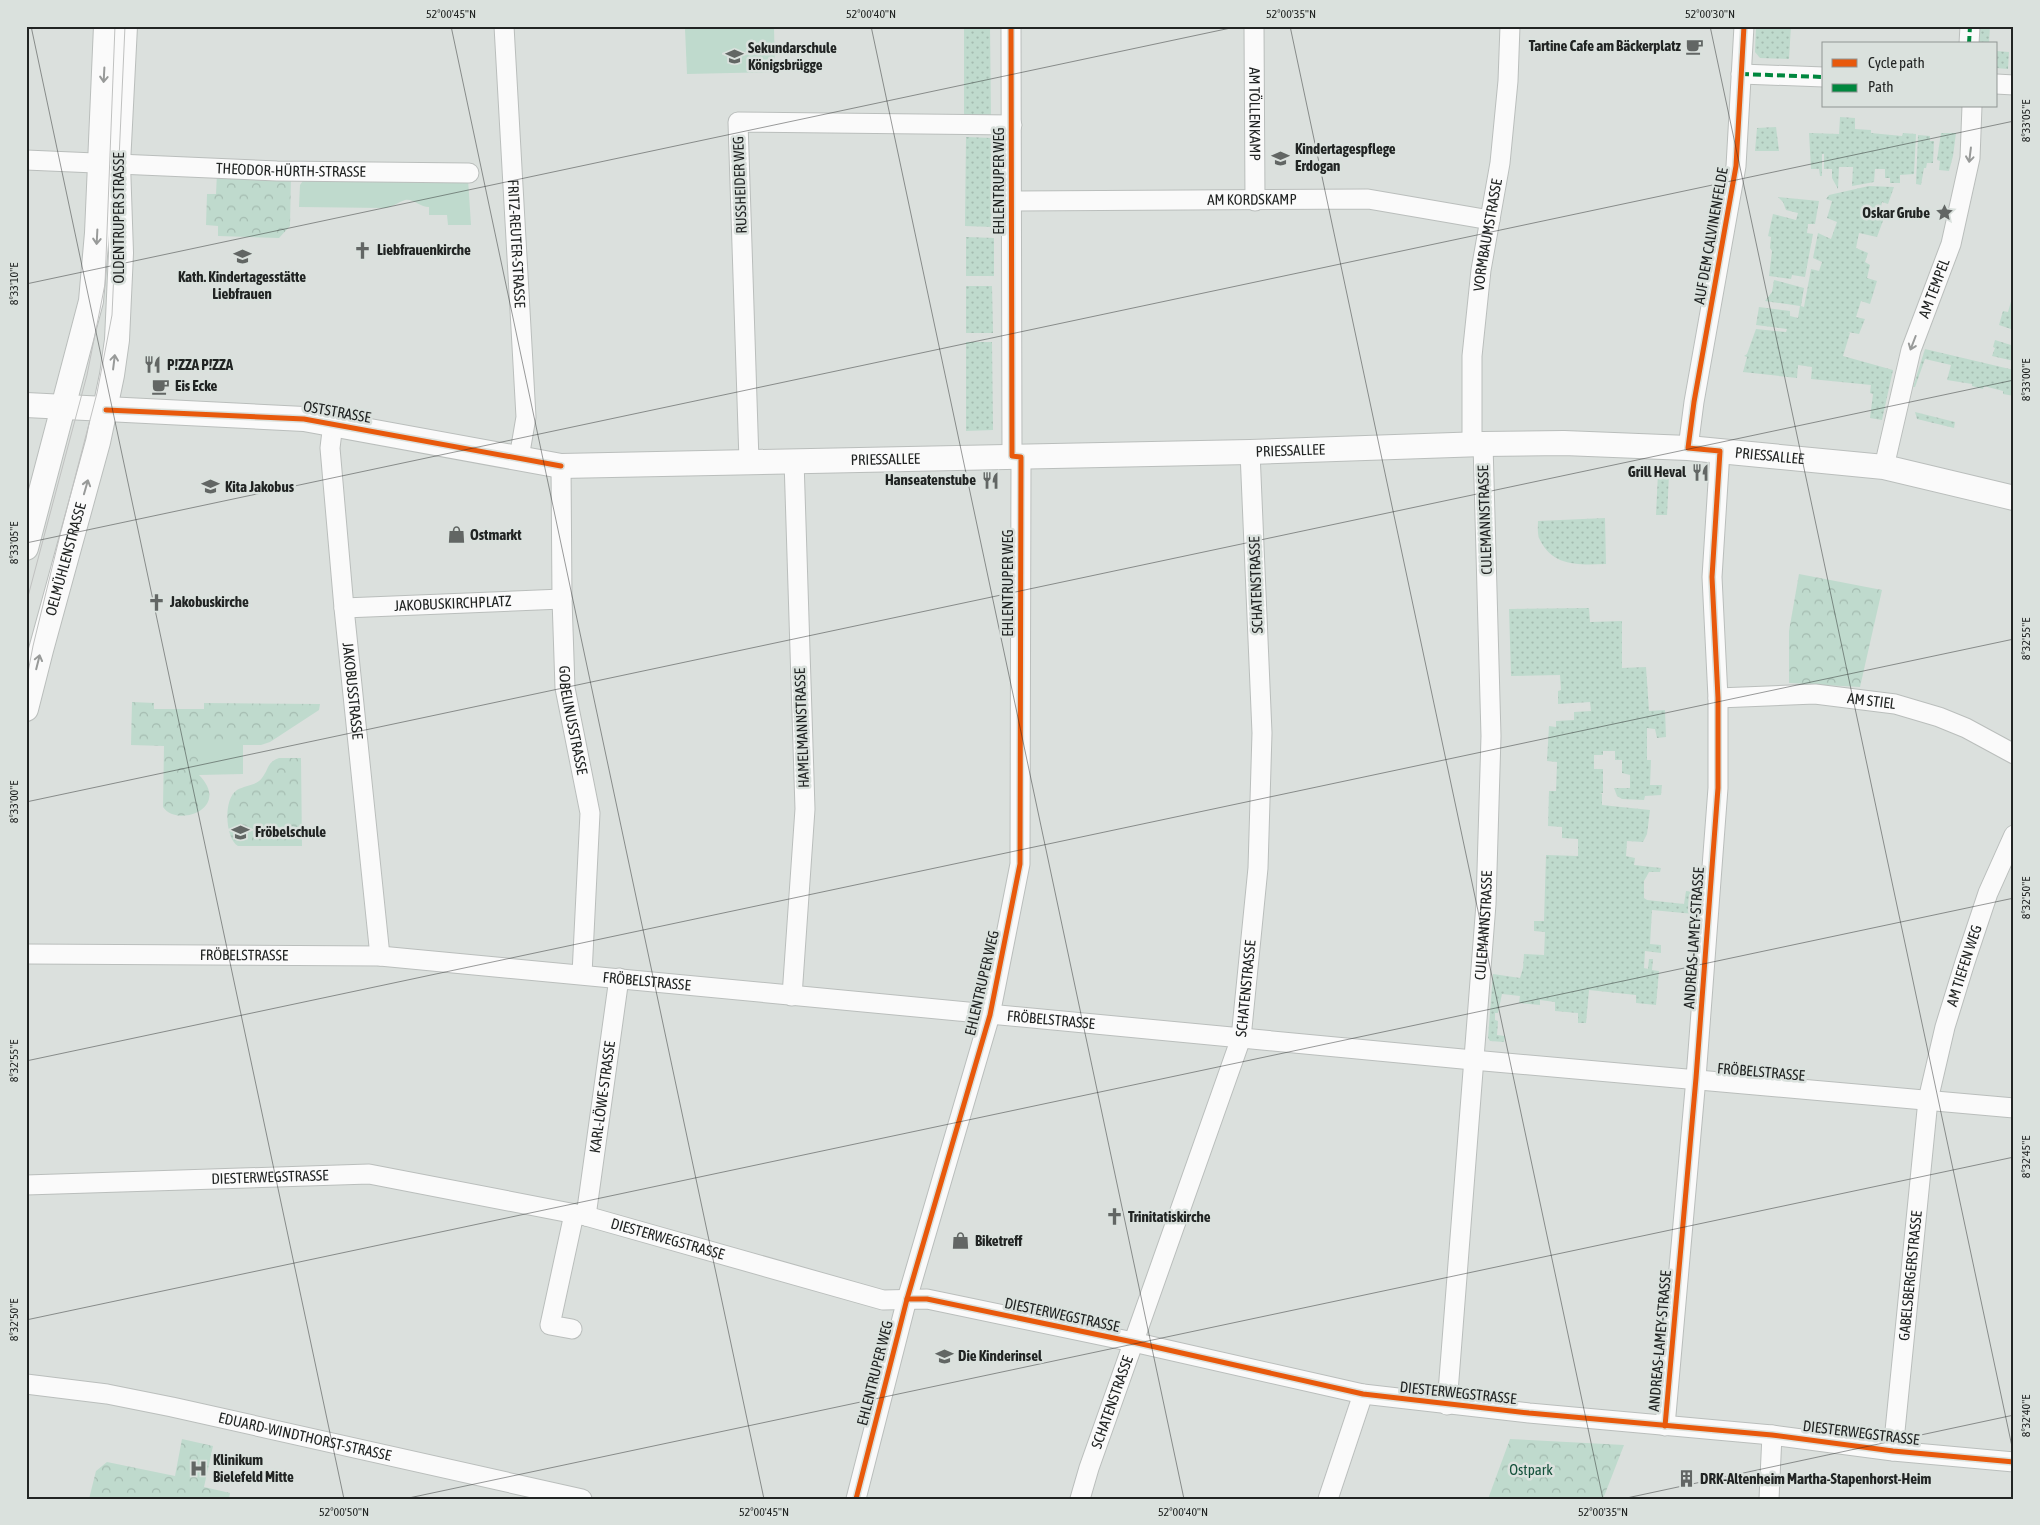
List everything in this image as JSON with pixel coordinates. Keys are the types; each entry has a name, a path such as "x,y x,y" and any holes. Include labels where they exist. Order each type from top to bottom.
{"street":[{"name":"OLDENTRUPER STRASSE","path":"106,26 110,164 120,212 120,290 117,340 106,410"},
{"name":"OLDENTRUPER STRASSE","path":"65,407 91,301 97,234 110,164 125,26"},
{"name":"FRITZ-REUTER-STRASSE","path":"504,26 526,417 519,458"},
{"name":"EHLENTRUPER WEG","path":"856,1499 906,1299 990,1015 1020,864 1011,26"},
{"name":"AM TÖLLENKAMP","path":"1254,26 1255,201"},
{"name":"VORMBAUMSTRASSE","path":"1478,444 1472,356 1481,270 1500,163 1508,81 1510,26"},
{"name":"AUF DEM CALVINENFELDE","path":"1688,448 1694,402 1736,166 1744,26"},
{"path":"1969,42 1970,26"},
{"path":"1741,74 1822,77"},
{"path":"1998,84 2014,85"},
{"name":"AM TEMPEL","path":"1884,467 1911,350 1950,244 1970,158 1972,108"},
{"name":"RUSSHEIDER WEG","path":"749,461 738,122 1012,125"},
{"name":"THEODOR-HÜRTH-STRASSE","path":"26,160 277,171 469,173"},
{"name":"AM KORDSKAMP","path":"1012,201 1368,199 1490,220"},
{"name":"OSTSTRASSE","path":"26,405 276,416 333,423 561,466"},
{"path":"26,548 65,407"},
{"name":"OELMÜHLENSTRASSE","path":"26,709 106,410"},
{"name":"JAKOBUSSTRASSE","path":"333,423 330,448 344,608 380,956"},
{"name":"PRIESSALLEE","path":"561,466 1250,452 1564,443 1688,448 1884,467 2014,498"},
{"name":"CULEMANNSTRASSE","path":"1447,1405 1486,904 1491,736 1478,444"},
{"name":"ANDREAS-LAMEY-STRASSE","path":"1665,1426 1696,1078 1718,788 1718,698 1712,577 1720,451"},
{"name":"SCHATENSTRASSE","path":"1080,1499 1241,1038 1258,868 1262,733 1250,452"},
{"name":"HAMELMANNSTRASSE","path":"792,996 805,809 794,460"},
{"name":"GOBELINUSSTRASSE","path":"561,466 565,688 590,813 582,974"},
{"name":"JAKOBUSKIRCHPLATZ","path":"344,608 562,599"},
{"name":"AM STIEL","path":"1718,698 1815,694 1895,704 1939,717 1966,728 2014,754"},
{"name":"AM TIEFEN WEG","path":"1928,1100 1945,1027 1965,962 1988,893 2014,835"},
{"name":"FRÖBELSTRASSE","path":"26,954 380,956 1473,1060 1696,1078 2014,1108"},
{"name":"KARL-LÖWE-STRASSE","path":"572,1329 550,1325 580,1215 619,978"},
{"name":"GABELSBERGERSTRASSE","path":"1893,1451 1928,1100"},
{"name":"DIESTERWEGSTRASSE","path":"26,1185 369,1174 580,1215 883,1300 927,1299 1134,1342 1363,1394 1447,1405 1772,1435 1893,1451 2014,1462"},
{"name":"EDUARD-WINDTHORST-STRASSE","path":"26,1384 107,1394 172,1407 582,1499"},
{"path":"1328,1499 1363,1394"},
{"path":"1769,1499 1772,1435"}],"green space":[{"path":"964,26 990,26 991,117 964,117"},
{"path":"1756,26 1791,26 1789,59 1760,58 1755,52"},
{"path":"1980,26 1990,26 1989,42 1979,42"},
{"path":"774,27 775,72 687,74 685,29"},
{"path":"1998,51 2009,52 2008,69 1998,68"},
{"path":"1840,117 1855,118 1855,129 1871,130 1871,133 1902,136 1903,133 1916,134 1914,174 1900,175 1900,183 1890,183 1890,178 1885,178 1885,169 1875,169 1874,182 1852,186 1853,167 1839,167 1838,189 1832,178 1832,169 1824,169 1824,154 1822,154 1822,176 1820,176 1819,169 1811,169 1809,133 1839,134"},
{"path":"1776,127 1779,151 1755,151 1757,128"},
{"path":"1941,133 1956,133 1949,171 1939,170 1940,161 1937,160"},
{"path":"1918,135 1930,136 1930,141 1934,141 1933,163 1927,163 1926,168 1924,168 1921,185 1916,184"},
{"path":"966,137 991,138 992,227 965,226"},
{"path":"217,173 291,175 290,226 279,238 218,236 218,226 206,225 207,194 216,194"},
{"path":"305,178 468,179 471,225 448,225 447,215 429,215 429,207 408,200 385,208 299,207 300,185"},
{"path":"1869,186 1894,187 1888,204 1882,202 1879,216 1884,218 1877,237 1859,233 1856,248 1868,253 1865,262 1870,265 1867,278 1877,281 1870,304 1861,301 1856,317 1865,319 1859,334 1848,332 1850,333 1843,356 1893,370 1882,420 1870,418 1873,394 1870,393 1871,385 1811,379 1812,367 1798,365 1797,378 1743,372 1747,357 1744,356 1747,354 1756,329 1786,332 1787,329 1756,325 1759,307 1790,311 1790,316 1798,318 1800,306 1765,301 1772,292 1774,280 1804,288 1801,306 1804,307 1811,269 1819,271 1822,262 1813,258 1818,233 1831,239 1837,222 1827,218 1832,201 1826,199 1829,195"},
{"path":"1778,197 1819,201 1815,224 1808,224 1807,233 1813,234 1805,277 1792,275 1791,279 1769,276 1772,251 1770,248 1771,237 1768,236 1773,214 1796,220 1798,213 1786,210 1783,202"},
{"path":"966,237 994,238 994,276 966,276"},
{"path":"966,286 992,286 993,333 966,333"},
{"path":"2014,291 2014,330 1999,325 2003,311 2008,312"},
{"path":"1995,340 2014,346 2014,361 1992,356"},
{"path":"966,342 992,342 993,430 966,431"},
{"path":"1925,349 2014,370 2014,396 2003,394 2003,391 1984,386 1983,389 1972,386 1972,384 1947,380 1951,365 1925,359 1915,387 1913,387"},
{"path":"1915,412 1955,422 1954,428 1917,419"},
{"path":"1658,473 1669,474 1667,515 1656,515"},
{"path":"1605,518 1606,564 1577,564 1560,560 1546,549 1539,538 1538,521"},
{"path":"1799,574 1882,590 1860,687 1789,683 1789,631"},
{"path":"1589,608 1590,622 1622,621 1622,668 1646,667 1649,711 1665,710 1666,737 1657,738 1655,729 1647,728 1647,760 1651,760 1650,785 1662,785 1661,795 1645,796 1644,800 1622,799 1617,796 1614,788 1630,788 1630,775 1622,773 1622,760 1615,760 1615,751 1603,751 1603,755 1594,755 1594,769 1603,769 1603,793 1600,793 1602,794 1602,805 1650,810 1647,834 1643,842 1627,841 1626,856 1635,858 1634,865 1661,868 1660,872 1649,872 1644,881 1644,898 1647,900 1684,904 1686,891 1696,892 1694,914 1652,910 1650,944 1661,945 1661,953 1645,951 1644,968 1648,969 1649,959 1653,959 1652,970 1659,971 1656,1005 1636,1003 1636,995 1589,990 1586,1023 1578,1023 1578,1013 1555,1011 1555,1002 1540,1000 1540,1005 1519,1003 1520,996 1502,994 1498,1013 1495,1013 1495,1020 1498,1021 1497,1035 1505,1036 1504,1042 1490,1041 1488,1038 1493,974 1520,978 1524,954 1544,955 1545,932 1534,931 1534,921 1544,921 1546,855 1578,856 1578,839 1562,838 1562,827 1548,826 1549,791 1556,791 1557,762 1547,761 1549,726 1556,727 1556,721 1574,720 1574,712 1591,711 1590,702 1558,704 1558,691 1561,690 1560,675 1511,676 1509,609"},
{"path":"132,702 154,703 154,709 204,709 204,703 320,704 319,710 270,742 261,745 199,745 199,775 208,787 209,797 206,806 199,812 179,816 170,813 163,807 164,746 131,745"},
{"path":"199,745 243,745 243,774 199,775"},
{"path":"279,758 301,758 302,846 238,846 230,835 228,827 229,801 237,790 260,781 270,764"},
{"path":"182,1439 213,1446 204,1487 230,1493 229,1499 89,1499 96,1471 107,1462 175,1476"},
{"name":"Ostpark","path":"1510,1439 1624,1445 1603,1499 1488,1499"}],"tram line":[{"path":"26,604 87,375 105,284 115,26"},
{"path":"26,683 60,535 97,393 112,315 125,26"}],"marked path":[{"path":"1969,42 1970,26"},
{"path":"1741,74 1822,77"}],"cycle path":[{"path":"856,1499 907,1299 990,1015 1020,864 1021,457 1012,456 1011,26"},
{"path":"1665,1426 1696,1078 1718,788 1718,698 1712,577 1720,451 1688,448 1694,402 1736,166 1744,26"},
{"path":"106,410 304,419 561,466"},
{"path":"907,1299 927,1299 1133,1342 1363,1394 1529,1413 1772,1435 1893,1451 2014,1462"}],"place":[{"name":"Tartine Cafe am Bäckerplatz","path":"1695,46"},
{"name":"Sekundarschule Königsbrügge","path":"734,57"},
{"name":"Kindertagespflege Erdogan","path":"1281,158"},
{"name":"Oskar Grube","path":"1944,213"},
{"name":"Liebfrauenkirche","path":"363,250"},
{"name":"Kath. Kindertagesstätte Liebfrauen","path":"242,256"},
{"name":"P!ZZA P!ZZA","path":"153,365"},
{"name":"Eis Ecke","path":"161,386"},
{"name":"Grill Heval","path":"1700,472"},
{"name":"Hanseatenstube","path":"990,480"},
{"name":"Kita Jakobus","path":"211,487"},
{"name":"Ostmarkt","path":"456,535"},
{"name":"Jakobuskirche","path":"156,602"},
{"name":"Fröbelschule","path":"241,832"},
{"name":"Trinitatiskirche","path":"1114,1217"},
{"name":"Biketreff","path":"961,1241"},
{"name":"Die Kinderinsel","path":"944,1356"},
{"name":"Klinikum Bielefeld Mitte","path":"199,1469"},
{"name":"DRK-Altenheim Martha-Stapenhorst-Heim","path":"1686,1479"}]}
